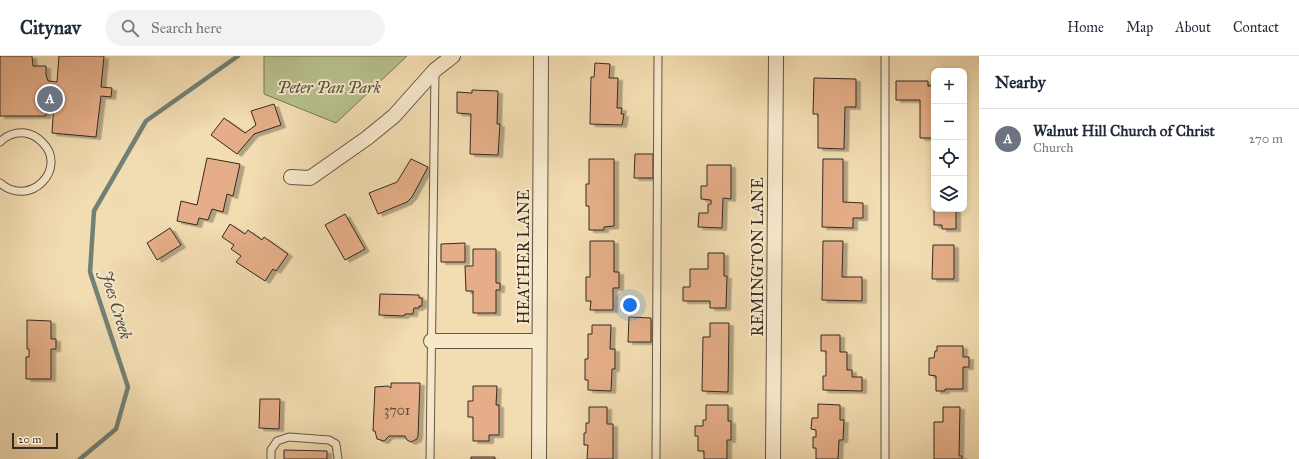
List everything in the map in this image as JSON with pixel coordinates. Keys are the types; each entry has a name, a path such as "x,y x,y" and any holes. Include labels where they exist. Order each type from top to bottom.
{"street":[{"path":"291,176 310,178 367,138 394,116 435,70 453,56"},
{"name":"HEATHER LANE","path":"539,459 541,56"},
{"name":"REMINGTON LANE","path":"773,459 776,56"},
{"path":"431,341 539,341"}],"lane":[{"path":"656,459 658,56"},
{"path":"885,56 886,459"},
{"path":"430,459 435,70"},
{"path":"0,135 18,133 29,134 38,138 48,150 51,164 43,183 35,189 25,192 14,191 0,183"},
{"path":"0,142 10,135"},
{"path":"271,459 271,450 277,441 290,437 329,440 336,444 338,459"}],"green space":[{"name":"Peter Pan Park","path":"264,56 407,56 336,123 264,94"}],"building":[{"path":"0,56 32,56 33,66 46,66 48,81 57,82 59,56 104,56 101,87 112,88 111,97 101,96 96,137 52,133 54,102 47,102 46,116 0,116"},
{"path":"595,63 610,64 609,78 618,78 617,108 622,108 621,114 624,114 622,125 590,124 591,77 594,77"},
{"path":"814,78 856,79 856,107 845,107 844,149 818,148 818,114 813,114"},
{"path":"896,81 928,81 928,86 931,86 931,138 920,138 920,100 896,100"},
{"path":"472,90 498,91 497,124 500,124 498,155 470,154 471,114 457,113 457,92 472,93"},
{"path":"274,104 281,125 254,134 237,154 211,135 224,118 245,133 256,125 251,111"},
{"path":"635,154 653,154 653,178 634,178"},
{"path":"207,158 240,164 233,196 227,194 223,212 212,209 208,220 199,218 197,225 177,221 181,201 197,205"},
{"path":"411,159 428,167 412,197 407,202 378,214 369,193 397,182"},
{"path":"589,159 614,159 614,226 604,227 604,230 589,230 589,206 586,206 586,184 589,184"},
{"path":"823,159 843,159 843,202 863,203 863,218 853,218 853,228 822,227"},
{"path":"707,165 731,165 731,199 723,198 722,228 698,227 699,213 708,213 708,204 711,204 711,200 701,199 701,186 707,186"},
{"path":"934,212 956,212 956,229 942,229 942,225 934,225"},
{"path":"345,214 365,249 345,260 325,225"},
{"path":"230,224 245,234 248,230 262,240 264,237 288,254 276,271 273,269 265,281 236,262 241,256 231,249 234,245 222,237"},
{"path":"170,228 181,245 157,260 147,243"},
{"path":"590,241 614,241 614,272 619,272 619,288 613,288 613,310 590,310 591,301 586,301 586,277 590,277"},
{"path":"823,241 843,241 842,277 862,277 862,301 822,300"},
{"path":"465,243 465,262 441,262 441,244"},
{"path":"933,245 954,245 954,279 932,279"},
{"path":"473,249 496,249 496,283 500,283 500,290 496,290 496,313 473,313 473,291 466,291 465,266 473,266"},
{"path":"708,253 724,253 724,276 727,276 726,308 710,308 710,301 683,301 683,287 690,287 690,269 708,269"},
{"path":"380,294 419,295 419,298 422,298 422,306 419,306 419,308 414,308 413,314 405,314 404,316 379,315"},
{"path":"629,317 651,318 651,342 628,342"},
{"path":"27,320 51,321 51,339 56,339 56,349 51,349 51,379 26,379 26,357 29,357 29,349 27,349"},
{"path":"710,323 729,323 728,392 702,391 703,337 710,337"},
{"path":"592,325 611,325 610,349 615,349 615,369 612,369 611,391 588,390 588,380 585,380 585,359 588,359 588,334 592,334"},
{"path":"821,335 840,335 840,352 847,352 847,370 852,370 852,377 862,377 862,391 823,390 823,376 826,376 826,351 821,351"},
{"path":"937,346 963,346 963,357 969,357 969,367 963,367 963,389 945,389 945,391 936,391 936,376 929,375 929,358 934,358 935,351 937,351"},
{"path":"391,383 420,383 418,436 417,439 411,442 407,440 405,436 389,436 384,441 377,439 375,431 373,431 375,387 388,386 391,388"},
{"path":"473,386 497,386 496,405 499,405 499,435 489,435 489,441 473,441 473,417 468,417 468,401 473,401"},
{"path":"260,399 280,399 279,429 259,428"},
{"path":"818,404 840,405 840,420 844,420 843,440 839,440 838,459 816,459 816,448 813,448 813,437 816,437 816,430 811,429 812,418 818,418"},
{"path":"706,405 728,405 728,421 731,421 731,440 727,440 727,459 704,459 704,451 698,451 698,436 695,436 695,426 703,426 703,420 706,420"},
{"path":"589,407 607,407 607,424 613,424 613,459 587,459 588,445 584,445 584,433 586,433 586,423 589,423"},
{"path":"943,407 960,407 959,456 962,456 962,459 934,459 934,422 943,422"},
{"path":"284,450 327,451 327,459 284,459"},
{"path":"471,457 495,457 495,459 471,459"}],"waterway":[{"name":"Joes Creek","path":"80,459 116,429 128,387 90,272 94,211 146,121 238,56"}],"place":[{"name":"Walnut Hill Church of Christ","path":"50,99"}]}
